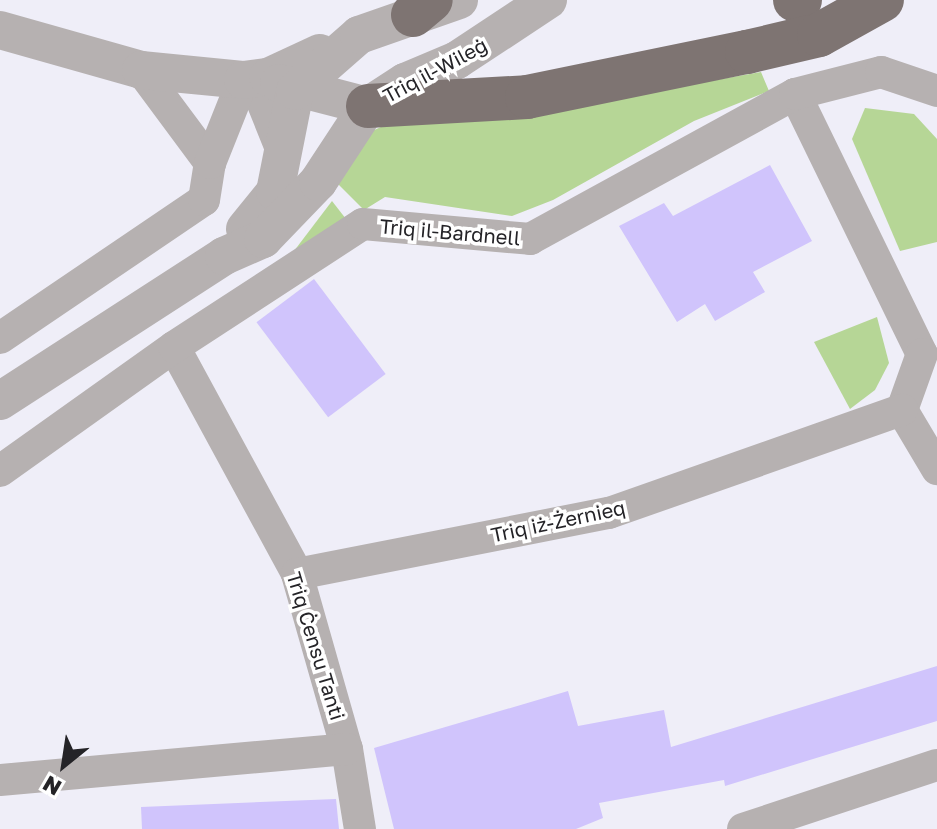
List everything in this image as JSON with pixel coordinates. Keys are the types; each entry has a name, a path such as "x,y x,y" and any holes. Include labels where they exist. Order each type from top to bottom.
{"highway":[{"path":"368,106 527,97 747,52 819,35 882,0"}],"street":[{"path":"0,338 204,200 210,163 265,82 422,7 459,0"},
{"name":"Triq il-Wileġ","path":"0,30 141,70 265,82 368,106 469,54 548,0"},
{"path":"141,70 210,163"},
{"name":"Triq il-Bardnell","path":"0,471 174,347 363,224 530,239 795,94 881,72 937,91"},
{"path":"224,256 275,192 284,156 265,82"},
{"path":"795,94 929,360 902,410 937,469"},
{"path":"0,401 224,256 263,239 287,216 368,106"},
{"name":"Triq Ċensu Tanti","path":"174,347 297,574 347,749 360,829"},
{"name":"Triq iż-Żernieq","path":"297,574 609,513 902,410"},
{"path":"0,780 347,749"},
{"path":"743,829 937,765"}],"green space":[{"path":"761,72 769,91 694,121 553,200 512,216 385,197 364,210 332,178 370,132 396,120 551,109"},
{"path":"865,108 914,114 937,139 937,242 900,251 852,139"},
{"path":"332,201 346,219 294,251"},
{"path":"877,317 889,363 875,390 850,409 814,342"}],"building":[{"path":"770,165 812,241 753,272 765,292 715,321 705,304 677,322 619,226 664,203 673,216"},
{"path":"314,279 386,374 328,417 256,322"},
{"path":"937,666 937,721 725,786 724,780 599,803 603,818 576,829 394,829 374,748 568,691 578,726 664,710 671,747"},
{"path":"336,799 339,829 142,829 141,807"}]}
